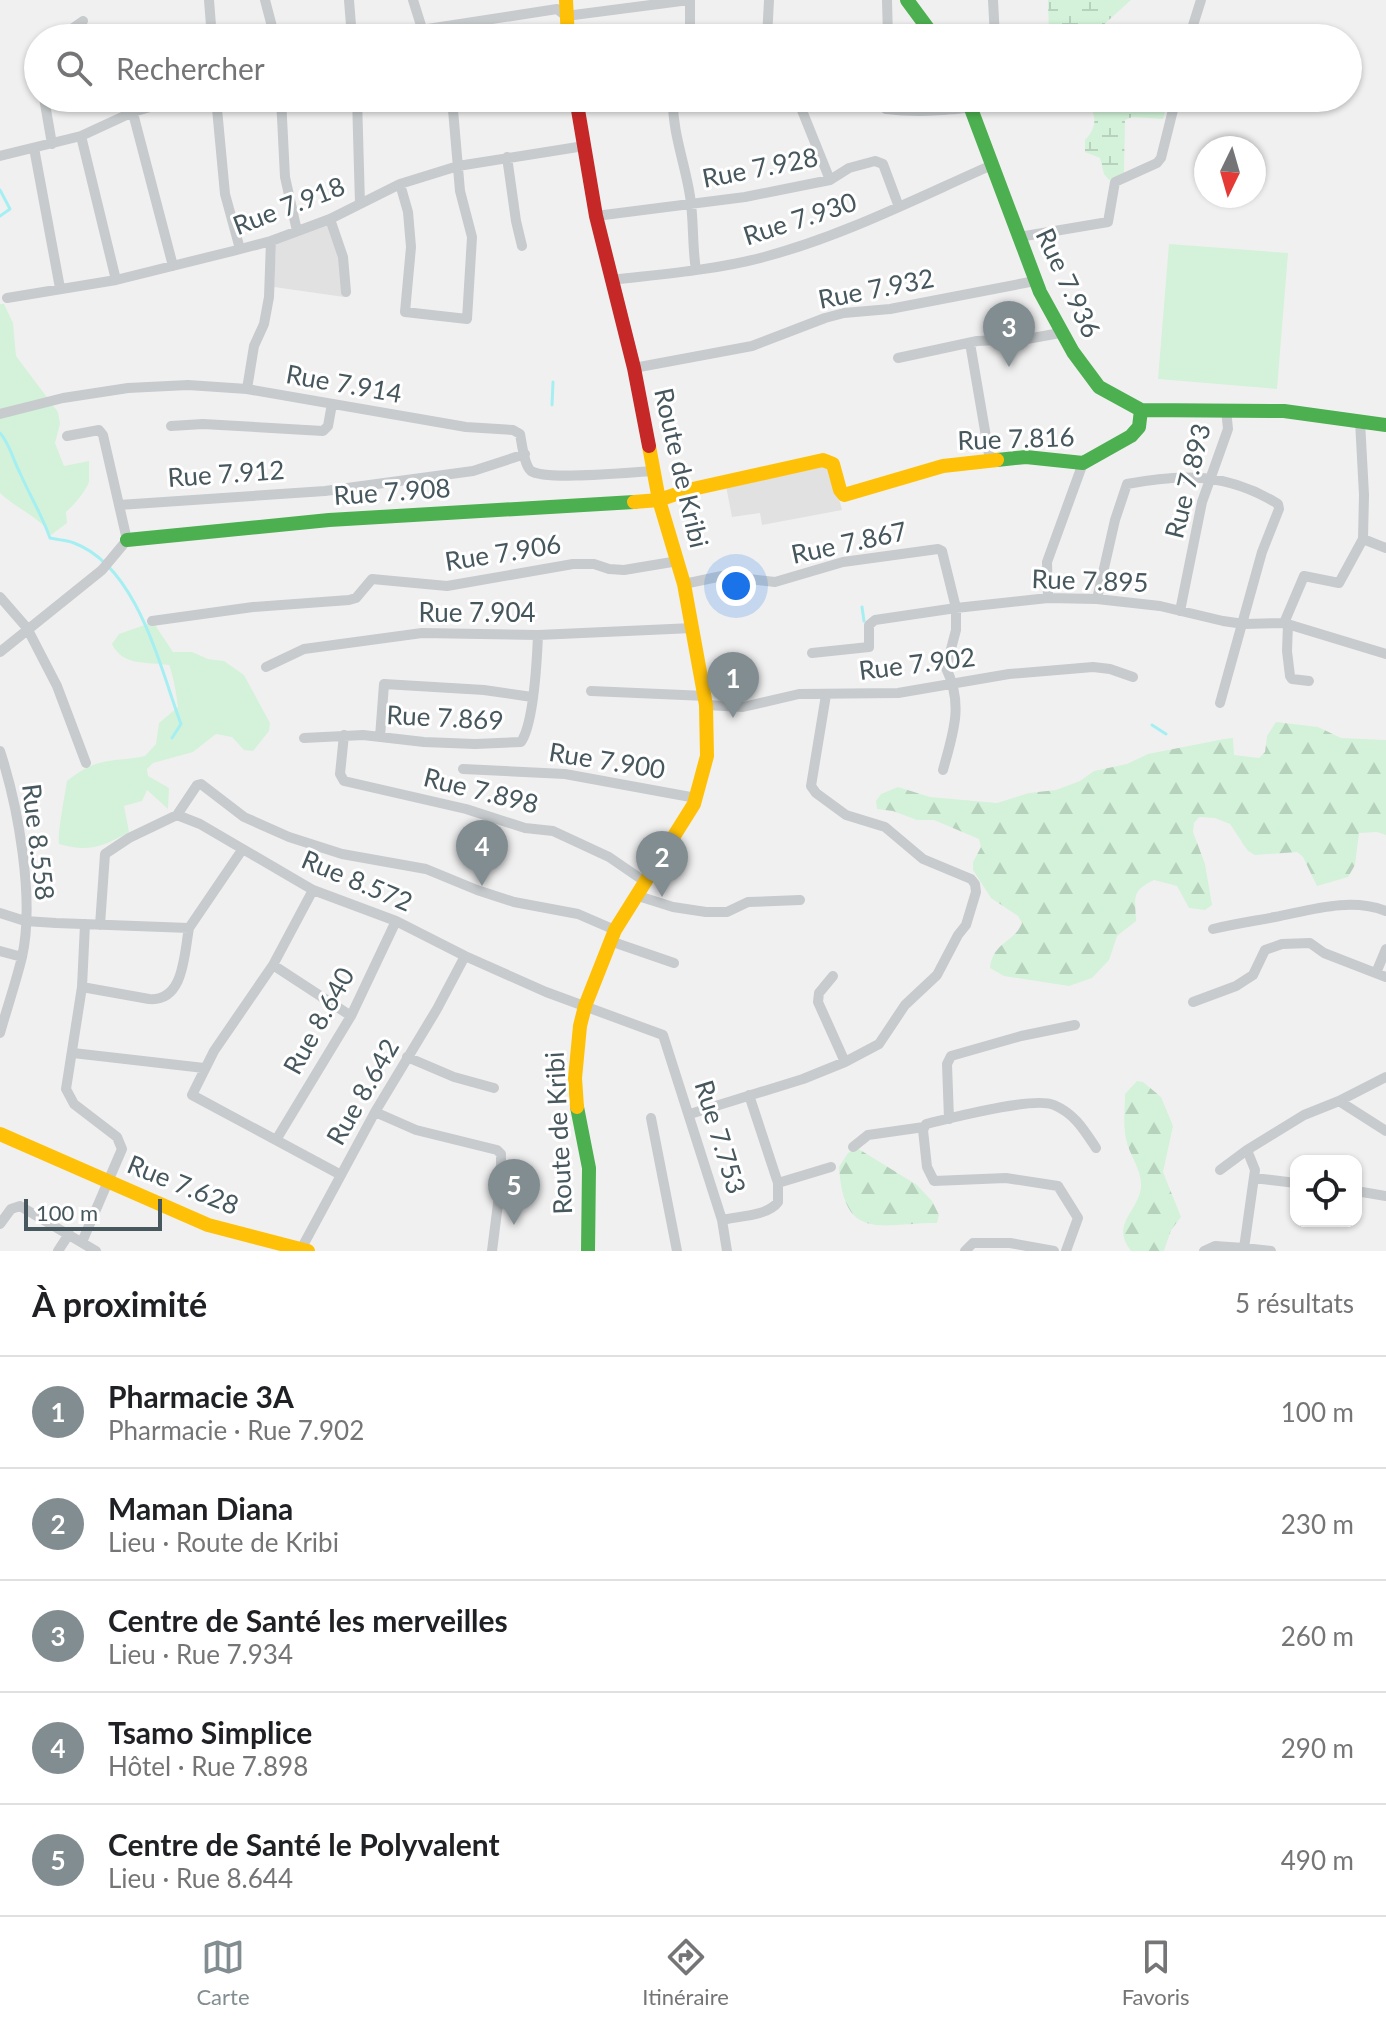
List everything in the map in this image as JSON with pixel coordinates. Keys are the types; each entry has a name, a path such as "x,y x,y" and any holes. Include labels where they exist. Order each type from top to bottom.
{"street":[{"path":"209,0 211,24"},
{"path":"265,0 271,24"},
{"path":"349,0 351,24"},
{"path":"413,0 420,24"},
{"path":"566,0 567,24"},
{"path":"477,24 557,9 566,16 690,0 690,24"},
{"path":"768,24 769,0"},
{"path":"887,0 888,24"},
{"path":"907,0 925,24"},
{"path":"993,0 994,24"},
{"path":"1193,24 1201,0"},
{"path":"79,24 83,21"},
{"path":"46,112 52,144"},
{"path":"0,156 81,136 133,112 173,266"},
{"path":"217,112 225,194 240,249"},
{"path":"282,112 285,177 297,231"},
{"path":"357,112 360,204"},
{"path":"400,184 408,212 411,247 405,312 463,320 469,315 472,237 460,191 452,112"},
{"name":"Route de Kribi","path":"578,112 596,216 634,368 659,500 678,561 693,628 706,701 707,756 696,798 613,935 585,1006 576,1053 575,1078 576,1104 589,1168 588,1251"},
{"path":"674,112 691,203 696,270"},
{"path":"803,112 830,180"},
{"name":"Rue 7.936","path":"972,112 1035,281 1060,333 1091,379 1123,403 1141,410"},
{"path":"1019,237 1108,222 1115,182 1157,163 1172,112"},
{"path":"81,136 116,280"},
{"name":"Rue 7.918","path":"7,298 116,280 271,241 330,219 400,184 458,166 584,146"},
{"path":"34,148 60,288"},
{"path":"507,157 522,246"},
{"name":"Rue 7.928","path":"596,216 745,197 830,180 849,168 881,161 899,207"},
{"name":"Rue 7.930","path":"612,280 696,270 768,256 850,228 992,165"},
{"path":"330,219 343,257 346,292"},
{"path":"247,389 254,346 264,324 269,297 271,241"},
{"name":"Rue 7.932","path":"634,368 752,346 844,313 890,309 1035,281"},
{"path":"898,358 970,343 1060,333"},
{"path":"970,343 990,460"},
{"name":"Rue 7.914","path":"0,414 63,398 128,388 188,385 247,389 466,427 513,430 520,434 528,467 535,473 583,476 653,471"},
{"path":"171,426 203,424 323,431 328,426 332,404"},
{"name":"Rue 7.893","path":"1180,611 1202,502 1227,435 1226,409"},
{"path":"1141,410 1284,411 1386,425"},
{"name":"Rue 7.816","path":"659,500 688,490 823,460 833,464 844,495 943,466 1026,457 1083,463 1131,436 1139,427 1141,410"},
{"path":"1309,681 1290,676 1286,623 1304,576 1339,583 1363,539 1360,421"},
{"path":"0,652 105,566 127,540 103,435 99,430 67,436"},
{"name":"Rue 7.912","path":"119,505 325,491 473,471 525,454"},
{"path":"1048,598 1047,562 1083,463"},
{"path":"1097,599 1127,484 1211,477 1256,490 1278,504 1220,703"},
{"name":"Rue 7.908","path":"127,540 329,520 659,500"},
{"path":"1363,539 1386,548"},
{"name":"Rue 7.867","path":"684,584 722,576 775,582 843,562 933,548 942,551 956,608 956,630 946,668 954,685 956,721 943,770"},
{"name":"Rue 7.906","path":"152,621 253,607 349,600 356,598 366,583 377,578 447,586 573,564 594,564 624,570 678,561"},
{"path":"0,597 27,628 57,686 86,763"},
{"name":"Rue 7.895","path":"812,653 869,647 869,625 875,620 1048,598 1137,602 1244,624 1286,623 1386,654"},
{"name":"Rue 7.904","path":"266,667 304,649 422,633 538,635 693,628"},
{"name":"Rue 7.869","path":"304,738 344,735 424,742 516,744 525,736 538,635"},
{"name":"Rue 7.902","path":"591,691 743,707 784,696 898,693 1027,671 1093,667 1133,677"},
{"path":"380,737 384,684 484,690 532,697"},
{"path":"690,1114 845,1062 879,1044 905,1005 937,975 968,922 976,892 971,879 923,859 885,827 846,815 811,786 826,695"},
{"name":"Rue 7.898","path":"344,735 340,774 344,781 466,809 525,828 553,831 609,857 644,881"},
{"name":"Rue 8.558","path":"0,751 13,798 24,862 25,921 22,957 0,1033"},
{"name":"Rue 7.900","path":"463,769 565,774 696,798"},
{"path":"100,925 105,854 129,838 177,815 197,785 201,784 244,817 289,837 342,854 426,869 489,894 578,914 613,935 674,963"},
{"name":"Rue 8.572","path":"177,815 200,824 313,890 424,933 465,956 546,992 666,1038"},
{"path":"82,987 149,999 167,997 176,988 189,928 242,850"},
{"path":"313,890 273,965 234,1019 204,1068 192,1095 341,1175"},
{"path":"635,895 673,907 706,912 727,912 748,902 800,900"},
{"path":"1213,929 1313,908 1350,905 1386,911"},
{"path":"0,913 25,921 189,928"},
{"name":"Rue 8.640","path":"276,1140 351,1016 396,921"},
{"path":"82,1242 117,1163 121,1142 74,1104 66,1089 82,987 85,924"},
{"path":"1193,1002 1236,986 1253,975 1265,950 1275,945 1310,943 1324,953 1381,975 1386,949"},
{"path":"0,951 22,957"},
{"name":"Rue 8.642","path":"303,1251 375,1112 465,956"},
{"path":"273,965 351,1016"},
{"path":"833,976 819,993 818,1002 845,1062"},
{"path":"949,1119 947,1064 951,1056 1021,1036 1075,1025"},
{"name":"Rue 7.753","path":"666,1038 722,1220 727,1251"},
{"path":"73,1053 204,1068"},
{"path":"407,1057 454,1077 494,1088"},
{"path":"1220,1170 1304,1115 1386,1077"},
{"path":"722,1220 774,1207 778,1202 778,1183 749,1095"},
{"path":"1339,1101 1386,1131"},
{"path":"853,1147 868,1135 924,1127 949,1119 1038,1102 1047,1103 1078,1120 1096,1148"},
{"path":"375,1112 416,1130 497,1150 501,1154 501,1180 492,1251"},
{"path":"651,1118 677,1251"},
{"path":"924,1127 927,1167 934,1181 1006,1178 1058,1186 1078,1218 1066,1251"},
{"name":"Rue 7.628","path":"0,1134 208,1225 303,1251"},
{"path":"1244,1248 1255,1170 1247,1150"},
{"path":"778,1183 831,1167"},
{"path":"1254,1178 1290,1182"},
{"path":"1362,1192 1386,1196"},
{"path":"0,1224 11,1209 20,1206 96,1251"},
{"path":"579,1251 587,1224"},
{"path":"58,1251 69,1234"},
{"path":"965,1251 973,1243 986,1241 1054,1251"},
{"path":"1204,1251 1215,1246 1271,1251"}],"shaded area":[{"path":"327,224 342,257 344,297 274,287 276,243"},
{"path":"830,464 842,510 762,525 760,513 732,517 726,486"}],"green space":[{"path":"1048,0 1131,0 1104,24 1049,24"},
{"path":"1165,112 1163,119 1132,117 1125,120 1124,173 1109,180 1100,158 1085,152 1085,140 1093,129 1093,113"},
{"path":"1169,244 1288,253 1277,389 1158,379"},
{"path":"0,304 4,304 13,323 16,356 58,412 60,424 55,443 64,466 89,461 87,486 66,512 67,523 51,535 42,524 0,493"},
{"path":"153,622 173,652 192,652 208,659 224,661 244,675 270,723 269,731 253,751 244,750 232,737 216,734 193,752 153,763 147,769 148,776 169,788 168,809 147,790 142,801 124,806 129,832 96,847 59,844 67,781 96,764 145,756 156,744 159,723 178,707 169,665 129,660 112,644 119,634"},
{"path":"1276,722 1318,727 1341,738 1386,740 1386,835 1359,833 1355,865 1348,877 1317,886 1303,857 1297,852 1255,855 1248,851 1230,824 1215,818 1199,817 1194,823 1193,832 1205,864 1212,905 1205,910 1189,908 1177,886 1154,880 1138,891 1136,921 1117,936 1109,960 1092,978 1069,986 1004,976 990,968 995,953 1022,923 1018,916 991,898 973,870 973,862 981,847 979,839 934,820 917,820 877,809 876,801 881,794 898,787 930,797 997,803 1029,793 1056,790 1080,781 1094,771 1127,764 1148,754 1224,739 1233,738 1234,755 1259,758 1265,752 1267,736"},
{"path":"1137,1081 1143,1082 1161,1097 1173,1126 1163,1172 1181,1217 1171,1230 1164,1251 1131,1251 1123,1233 1141,1187 1124,1123 1125,1094"},
{"path":"857,1148 917,1185 932,1201 939,1215 937,1223 882,1225 868,1224 857,1218 848,1208 842,1191 839,1167 848,1153"}],"waterway":[{"path":"0,190 10,209 0,216"},
{"path":"552,405 553,382"},
{"path":"0,433 50,538 74,543 96,555 115,574 130,596 155,648 181,724 172,738"},
{"path":"862,607 864,621"},
{"path":"1152,725 1166,734"}],"traffic: fast":[{"path":"907,0 925,24"},
{"path":"972,112 1040,292 1073,352 1099,387 1141,410 1284,411 1386,425"},
{"path":"997,460 1026,457 1083,463 1131,436 1139,427 1141,410"},
{"path":"127,540 329,520 634,502"},
{"path":"577,1107 589,1168 588,1251"}],"traffic: slow":[{"path":"566,0 567,24"},
{"path":"577,1107 575,1078 585,1006 615,930 694,804 707,756 706,705 684,584 659,500 649,446"},
{"path":"634,502 659,500 688,490 823,460 833,464 844,495 943,466 997,460"},
{"path":"0,1134 208,1225 308,1251"}],"traffic: jam":[{"path":"578,112 596,216 634,368 649,446"}],"place":[{"name":"Centre de Santé les merveilles","path":"1009,367"},
{"name":"Pharmacie 3A","path":"733,718"},
{"name":"Tsamo Simplice","path":"482,886"},
{"name":"Maman Diana","path":"662,897"},
{"name":"Centre de Santé le Polyvalent","path":"514,1225"}]}
